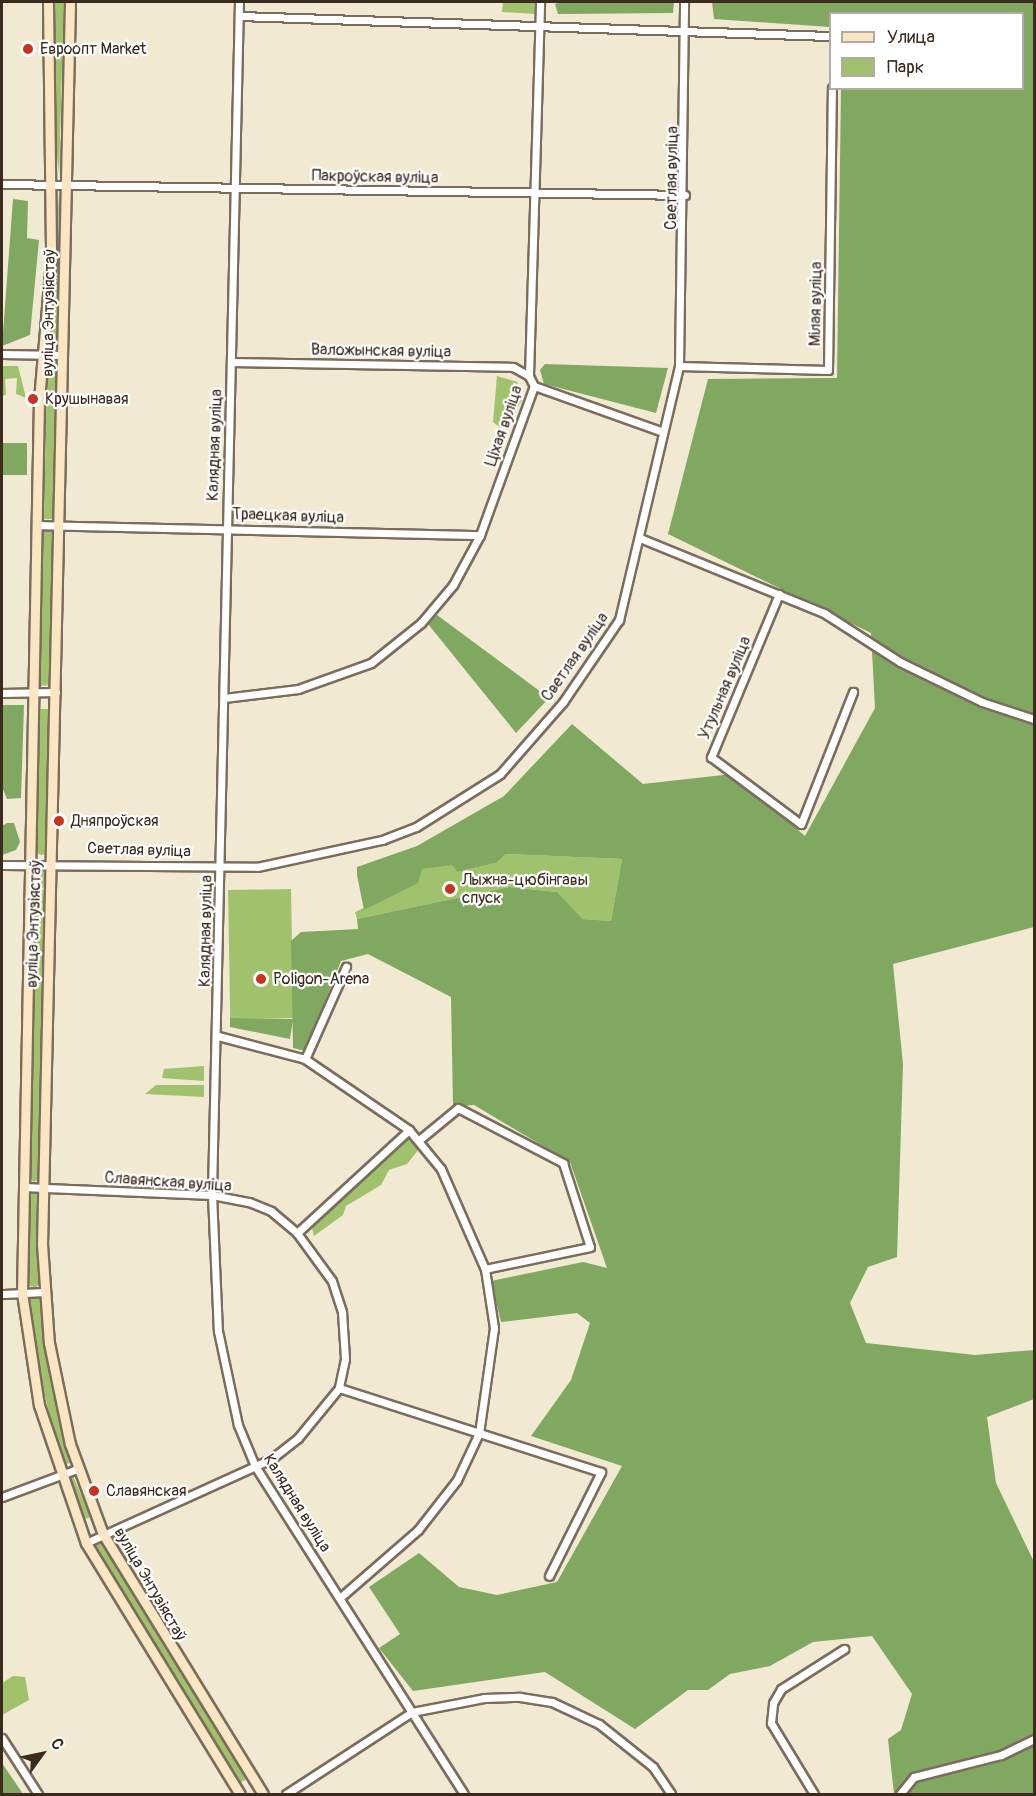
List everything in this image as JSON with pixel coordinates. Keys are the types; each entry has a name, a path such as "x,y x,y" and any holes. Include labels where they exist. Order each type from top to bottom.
{"street":[{"name":"вуліца Энтузіястаў","path":"48,2 51,184 41,354 22,1293 39,1405 60,1475 86,1543 240,1794"},
{"name":"вуліца Энтузіястаў","path":"70,2 44,1189 46,1292 54,1377 77,1469 103,1534 263,1794"},
{"name":"Калядная вуліца","path":"239,2 225,528 219,1036 212,1196 214,1297 223,1367 255,1466 341,1597 464,1794"},
{"path":"540,3 550,2"},
{"name":"Светлая вуліца","path":"2,865 51,862 220,866 288,864 382,840 416,827 500,774 563,702 619,620 679,366 685,195 687,28 684,2"},
{"name":"Ціхая вуліца","path":"224,698 298,689 371,663 427,615 453,585 480,535 534,386 528,376 540,3"},
{"path":"239,16 687,28 829,36"},
{"name":"Мілая вуліца","path":"679,366 828,370 832,90"},
{"name":"Пакроўская вуліца","path":"2,184 685,195"},
{"path":"2,354 63,354"},
{"name":"Валожынская вуліца","path":"231,362 513,367 528,376"},
{"path":"534,386 663,432"},
{"name":"Траецкая вуліца","path":"37,525 480,535"},
{"path":"640,538 779,594 875,642 900,662 982,702 1035,719"},
{"name":"Утульная вуліца","path":"779,594 711,757 801,824 853,692"},
{"path":"2,693 56,692"},
{"path":"305,1059 346,967"},
{"path":"219,1036 305,1059 409,1130 441,1169 485,1269 494,1328 479,1433 457,1480 418,1530 341,1597"},
{"path":"419,1140 458,1108 563,1163 590,1241 587,1251 485,1269"},
{"path":"297,1233 409,1130"},
{"name":"Славянская вуліца","path":"23,1187 212,1196 271,1211 297,1233 332,1281 342,1312 345,1359 339,1388 298,1438 255,1466 86,1543"},
{"path":"2,1294 46,1292"},
{"path":"339,1388 601,1472 549,1576"},
{"path":"2,1497 77,1469"},
{"path":"814,1794 771,1723 773,1703 782,1689 844,1649"},
{"path":"286,1794 412,1712 484,1698 552,1702 626,1742 653,1767 671,1794"},
{"path":"2,1738 38,1794"},
{"path":"900,1794 914,1777 1001,1755 1035,1739"}],"green space":[{"path":"55,2 64,2 59,174 54,131"},
{"path":"503,2 536,2 536,14 502,12"},
{"path":"561,2 674,2 673,13 558,14 555,4"},
{"path":"712,2 1034,2 1034,927 893,964 903,1064 897,1257 868,1267 850,1303 866,1343 975,1355 1034,1350 1034,1399 987,1417 996,1483 1034,1562 1034,1794 894,1794 888,1739 901,1730 912,1694 872,1636 813,1642 770,1666 730,1674 708,1690 688,1690 635,1729 545,1672 413,1691 379,1648 400,1634 369,1587 419,1553 459,1587 497,1595 557,1582 622,1466 531,1436 571,1380 590,1323 577,1313 501,1322 491,1281 583,1262 607,1268 570,1162 474,1105 453,1107 451,997 368,954 341,961 305,1051 293,1048 291,941 301,932 358,929 357,919 509,887 557,892 583,919 611,921 622,859 506,854 496,863 457,872 452,865 422,869 418,883 364,910 357,875 357,867 417,846 504,796 572,724 643,784 732,774 805,836 875,708 871,633 668,534 708,379 837,378 841,90 1024,90 1024,12 829,12 829,27 714,19"},
{"path":"59,195 58,344 50,347 47,346"},
{"path":"13,199 28,201 27,238 39,240 30,335 2,346"},
{"path":"53,359 57,360 55,519 44,519 47,363"},
{"path":"545,364 668,368 656,413 544,384 540,370"},
{"path":"2,366 18,366 26,398 16,394 17,378 5,379 6,395 2,396"},
{"path":"497,376 518,382 515,393 522,400 507,427 501,428 493,422"},
{"path":"2,443 27,443 27,475 2,475"},
{"path":"43,530 55,531 50,685 39,686"},
{"path":"437,615 549,698 516,733 428,624"},
{"path":"2,705 24,705 21,798 7,799 2,787"},
{"path":"40,709 50,709 46,854 41,855 36,852"},
{"path":"14,823 20,842 16,850 2,855 2,826"},
{"name":"Лыжна-цюбінгавы спуск","path":"506,854 622,859 611,921 583,919 557,892 509,887 357,919 355,912 417,883 421,869 452,864 457,872 496,863"},
{"path":"42,870 47,874 39,1179 34,1182 27,1177 37,873"},
{"name":"Poligon-Arena","path":"291,889 293,1018 230,1019 228,890"},
{"path":"230,1018 293,1019 290,1039 230,1027"},
{"path":"204,1066 204,1081 162,1078 164,1069"},
{"path":"156,1085 204,1085 204,1097 145,1094"},
{"path":"408,1139 419,1149 407,1164 389,1170 381,1185 346,1206 343,1215 314,1236 311,1224"},
{"path":"37,1192 39,1285 36,1287 27,1286 28,1195"},
{"path":"40,1296 43,1341 70,1463 61,1465 33,1344 28,1297"},
{"path":"72,1474 91,1517 81,1520 66,1476"},
{"path":"101,1542 248,1778 241,1783 93,1547"},
{"path":"13,1676 25,1677 29,1700 2,1715 2,1683"},
{"path":"2,1763 23,1794 2,1794"}],"place":[{"name":"Евроопт Market","path":"28,49"},
{"name":"Крушынавая","path":"33,399"},
{"name":"Дняпроўская","path":"59,821"},
{"name":"Лыжна-цюбінгавы спуск","path":"450,889"},
{"name":"Poligon-Arena","path":"261,979"},
{"name":"Славянская","path":"94,1491"}]}
